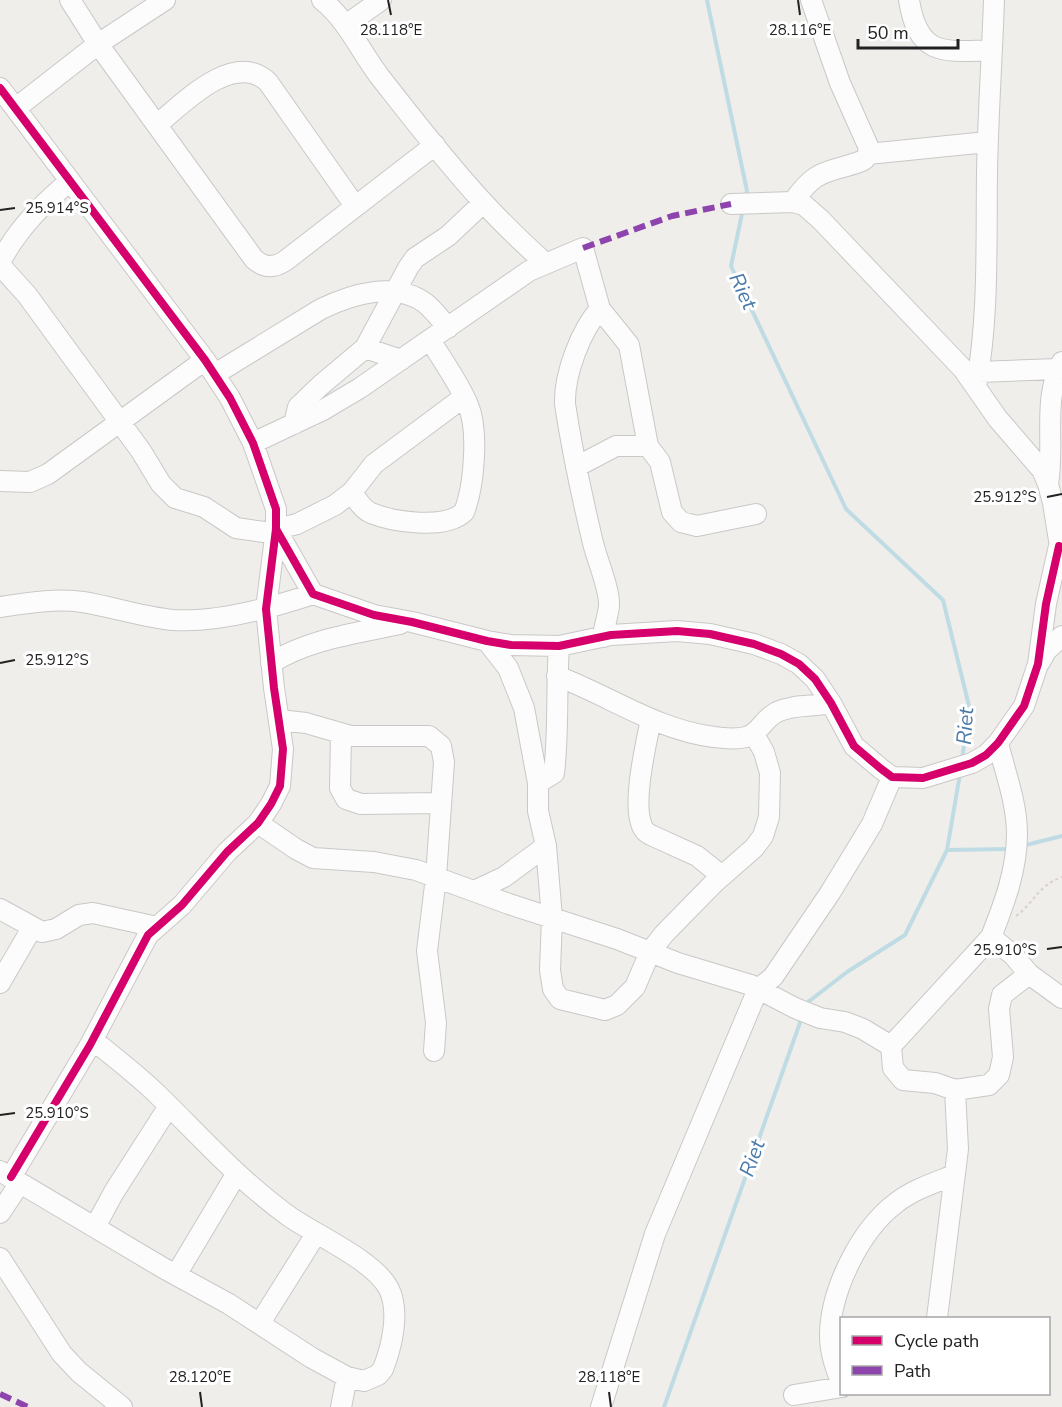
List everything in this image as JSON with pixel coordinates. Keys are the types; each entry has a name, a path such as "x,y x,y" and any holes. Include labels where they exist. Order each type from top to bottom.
{"street":[{"path":"70,0 98,44 254,259 263,266 280,264 435,145"},
{"path":"16,108 98,44 165,0"},
{"path":"322,0 337,13 378,74 483,203 544,263"},
{"path":"346,25 381,0"},
{"path":"793,202 810,180 864,160 868,154 868,146 840,83 811,0"},
{"path":"909,0 912,22 924,40 932,45 952,52 992,50"},
{"path":"978,380 985,310 987,142 994,0"},
{"path":"157,125 181,104 222,76 237,72 261,76 275,91 356,206"},
{"path":"0,88 210,367 230,398 253,443 276,508 276,529 266,609 283,749 280,786 271,804 258,823 227,852 182,905 157,927 143,945 93,1040 10,1177 0,1213"},
{"path":"868,154 987,142"},
{"path":"70,181 34,213 0,264 27,295 141,451 161,484 175,498 204,507 236,528 264,532 297,524 335,505 352,492 374,464 464,397"},
{"path":"0,607 36,602 80,602 173,620 198,620 266,609 313,594 374,615 412,622 487,642 527,646 559,646 636,633 696,631 754,644 781,654 799,664 815,679 854,746 892,777 923,778 972,763 986,755 998,743 1024,706 1038,664 1046,604 1060,553 1048,484 1042,470 998,419 978,380 948,353 804,205 793,202 731,204"},
{"path":"294,424 298,407 365,348 415,258 448,236 483,203"},
{"path":"253,443 323,410 401,360 529,271 583,248 600,309 629,345 648,446 660,462 672,512 681,522 697,526 756,514"},
{"path":"1,479 30,482 48,474 120,422 210,367 249,351 337,302 363,294 396,292 410,295 424,303 448,328"},
{"path":"600,309 588,322 572,364 566,390 566,410 597,560 604,574 609,605 604,621 603,637"},
{"path":"352,492 361,505 371,513 404,521 444,521 461,516 467,506 473,424 464,397 430,340"},
{"path":"365,348 401,360"},
{"path":"978,380 1060,366"},
{"path":"1048,484 1051,470 1051,400 1054,380 1060,366"},
{"path":"576,467 616,446 648,446"},
{"path":"276,529 313,594"},
{"path":"272,663 289,652 339,636 412,622"},
{"path":"1038,664 1046,651 1062,636"},
{"path":"487,642 508,668 524,708 538,783 538,811 546,846 552,918 550,970 556,996 570,1002 602,1010 617,1005 635,987 650,952 677,919 758,844 768,825 770,773 764,752 754,734"},
{"path":"538,783 554,773 559,646"},
{"path":"557,676 676,730 736,739 754,734 766,719 779,711 793,707 831,703"},
{"path":"651,719 639,800 639,816 642,826 646,833 703,859 722,876"},
{"path":"279,720 306,723 341,734 422,735 433,738 439,743 443,752 441,803 436,877 427,951 436,1023 434,1051"},
{"path":"341,734 340,788 346,799 361,804 441,803"},
{"path":"998,743 1017,832 1014,864 1007,896 991,937 891,1046 893,1068 903,1080 934,1083 955,1090 989,1084 999,1075 1003,1058 999,1009 1002,995 1029,974"},
{"path":"601,1407 655,1234 758,989 772,977 830,893 878,813 892,777"},
{"path":"258,823 296,849 314,858 401,866 436,877 617,939 678,963 751,985 820,1018 845,1022 863,1029 891,1046"},
{"path":"474,891 504,877 546,846"},
{"path":"0,909 42,932 52,930 79,915 93,913 157,927"},
{"path":"0,983 32,928"},
{"path":"991,937 1013,955 1029,974 1062,998"},
{"path":"10,1177 260,1323 312,1358 347,1377 364,1381 378,1375 382,1369 394,1320 393,1301 389,1289 378,1276 357,1258 316,1234 277,1207 237,1173 144,1082 93,1040"},
{"path":"937,1317 958,1149 955,1090"},
{"path":"95,1227 114,1192 169,1106"},
{"path":"176,1275 237,1173"},
{"path":"840,1381 833,1363 830,1319 851,1258 879,1219 895,1203 954,1175"},
{"path":"260,1323 316,1234"},
{"path":"0,1258 62,1354 79,1372 122,1407"},
{"path":"341,1407 347,1377"},
{"path":"794,1395 840,1386"}],"path":[{"path":"1017,916 1026,909 1036,893 1048,882 1062,877"}],"waterway":[{"name":"Riet","path":"707,0 747,191 745,199"},
{"name":"Riet","path":"743,209 731,266 846,509 943,600 970,710 962,758"},
{"name":"Riet","path":"806,1007 808,1002 847,972 905,935 947,850 960,774"},
{"path":"1022,846 1062,836"},
{"path":"947,850 1009,849"},
{"name":"Riet","path":"664,1407 802,1017"}],"marked path":[{"path":"583,248 672,216 731,204"},
{"path":"0,1394 28,1407"}],"cycle path":[{"path":"0,88 205,360 230,398 253,443 276,509 276,529 266,609 283,749 280,786 271,804 258,823 227,852 182,905 148,935 90,1045 11,1177"},
{"path":"276,529 313,594 374,615 511,645 559,646 611,635 677,631 710,634 754,644 781,654 799,664 815,679 854,746 892,777 923,778 972,763 986,755 998,743 1024,706 1038,664 1046,604 1059,546"}]}
